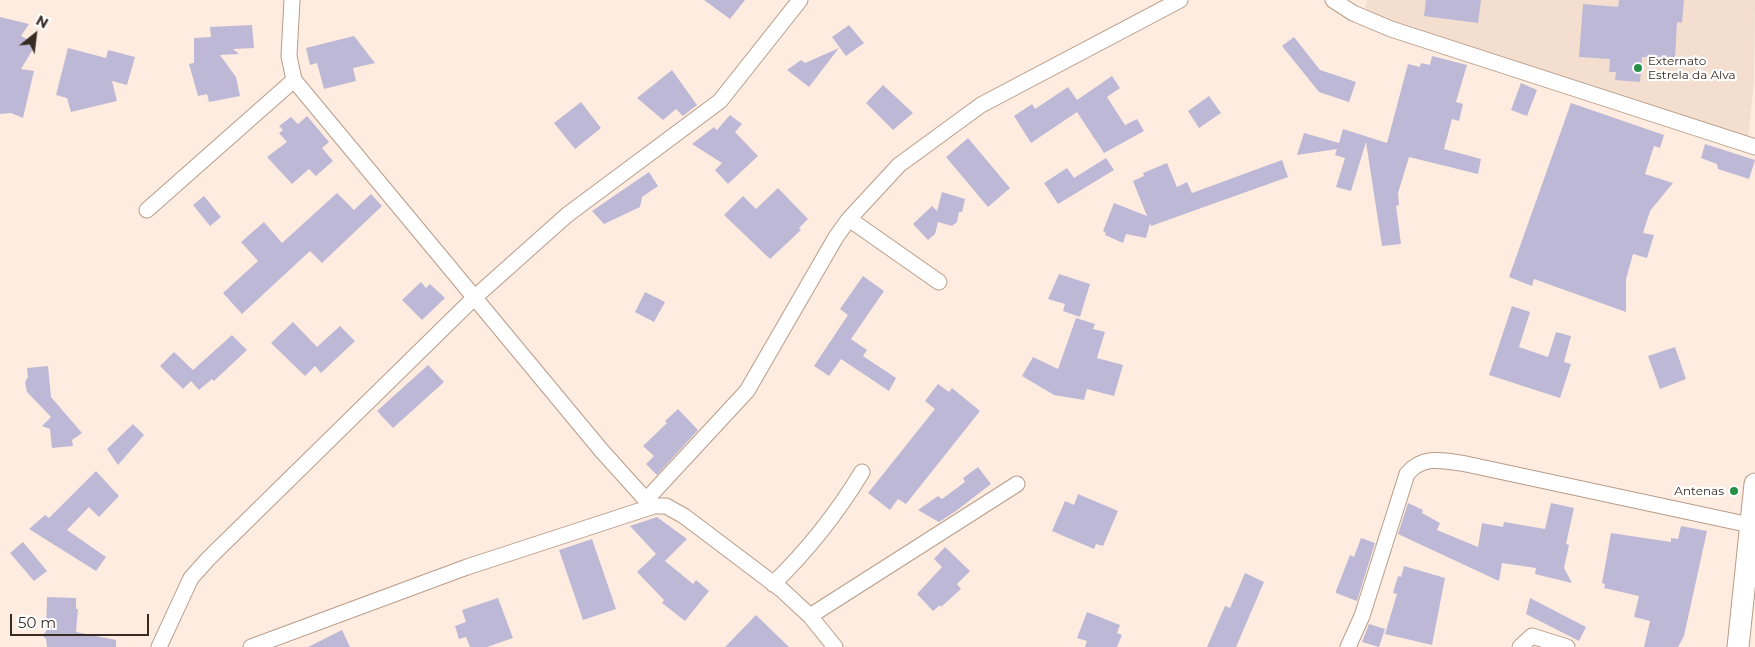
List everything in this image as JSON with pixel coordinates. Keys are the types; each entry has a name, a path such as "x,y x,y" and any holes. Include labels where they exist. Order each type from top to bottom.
{"main road":[{"path":"1738,647 1755,484"}],"street":[{"path":"292,0 289,56 294,80 474,298 650,503 666,506 684,516 773,584 810,616 835,647"},
{"path":"159,647 192,578 474,298 567,216 720,101 800,0"},
{"path":"251,647 467,567 650,503 747,391 849,219 899,165 981,105 1180,0"},
{"path":"1333,0 1354,6 1391,29 1755,147"},
{"path":"147,210 294,80"},
{"path":"849,219 939,282"},
{"path":"1348,647 1362,616 1407,474 1413,466 1422,462 1436,459 1466,464 1750,525"},
{"path":"773,584 805,553 826,528 862,472"},
{"path":"810,616 1017,484"},
{"path":"1520,647 1532,636 1567,647"}],"shaded area":[{"name":"Externato Estrela da Alva","path":"1367,0 1755,0 1754,82 1748,139 1373,17 1366,8"}],"building":[{"path":"704,0 745,0 730,19"},
{"path":"1426,0 1481,0 1478,23 1424,16"},
{"path":"1619,0 1684,0 1682,23 1677,22 1675,59 1642,57 1640,82 1615,80 1616,72 1609,72 1610,59 1579,57 1583,4 1618,7"},
{"path":"0,17 29,24 21,36 36,44 21,69 34,71 23,118 11,113 0,114"},
{"path":"252,25 254,48 233,49 239,54 220,55 236,77 240,96 209,102 207,94 198,96 189,64 194,63 194,38 211,37 210,27"},
{"path":"849,25 864,43 846,56 832,37"},
{"path":"354,36 375,63 353,68 356,81 324,89 317,63 310,65 306,48"},
{"path":"1294,37 1320,70 1356,82 1349,102 1319,92 1282,46"},
{"path":"68,48 106,58 108,50 135,57 127,85 112,81 117,101 71,112 67,98 56,95"},
{"path":"839,48 809,87 787,70 801,60 805,63"},
{"path":"1432,56 1467,65 1456,102 1463,104 1459,121 1452,119 1444,149 1481,159 1478,174 1409,157 1398,193 1399,205 1396,206 1401,244 1382,246 1366,142 1351,191 1336,187 1345,158 1335,155 1337,149 1297,155 1304,133 1339,143 1343,129 1387,143 1408,64 1420,67 1421,63 1430,65"},
{"path":"672,70 697,105 683,116 676,109 663,120 637,98"},
{"path":"1112,76 1120,88 1107,97 1125,125 1137,119 1144,131 1104,153 1077,112 1031,143 1014,116 1032,104 1035,109 1068,87 1077,100"},
{"path":"1521,83 1537,90 1527,116 1511,110"},
{"path":"883,85 913,113 893,130 866,103"},
{"path":"1209,96 1221,113 1199,128 1188,111"},
{"path":"581,102 601,128 575,149 554,123"},
{"path":"1571,103 1664,135 1660,148 1654,146 1645,174 1673,183 1650,211 1643,233 1654,235 1647,258 1633,254 1626,279 1626,312 1534,279 1532,286 1509,277"},
{"path":"730,115 742,124 735,132 758,156 728,184 715,170 722,163 692,144 714,127 717,130"},
{"path":"307,116 329,142 322,148 333,161 316,176 309,169 292,184 267,157 287,142 279,133 283,130 279,126 291,117 298,124"},
{"path":"968,138 1010,188 988,207 946,157"},
{"path":"1705,144 1755,160 1749,179 1718,169 1717,164 1701,158"},
{"path":"1106,158 1114,170 1058,204 1044,183 1067,168 1074,178"},
{"path":"1282,160 1288,177 1151,226 1150,223 1146,238 1126,234 1123,243 1105,235 1106,233 1103,231 1114,203 1147,216 1133,181 1144,176 1143,173 1167,163 1177,187 1187,182 1192,193"},
{"path":"649,172 658,186 642,197 640,207 604,224 592,211"},
{"path":"778,188 808,219 799,228 801,230 770,259 724,215 743,196 756,209"},
{"path":"942,192 965,199 962,212 959,212 957,222 952,226 938,222 935,234 928,240 913,224 932,206 937,211"},
{"path":"337,193 354,210 371,194 382,206 322,263 310,251 242,314 223,293 258,261 241,242 264,222 282,243"},
{"path":"204,196 221,217 210,226 193,205"},
{"path":"1059,274 1090,284 1080,317 1063,311 1065,304 1048,299"},
{"path":"863,276 884,291 851,339 867,350 863,356 896,378 889,391 841,359 829,376 814,366 848,315 840,309"},
{"path":"421,282 426,288 430,284 445,298 422,320 402,300"},
{"path":"645,292 665,302 654,322 635,312"},
{"path":"1512,306 1530,312 1519,347 1548,357 1556,332 1571,336 1564,362 1571,364 1560,398 1489,375"},
{"path":"1076,318 1095,324 1093,329 1105,332 1097,358 1123,365 1114,396 1087,389 1084,400 1054,395 1022,376 1033,357 1058,369"},
{"path":"293,322 317,347 340,326 355,341 321,373 315,366 305,376 271,343"},
{"path":"232,335 247,350 214,381 212,379 199,390 191,381 183,389 160,366 174,352 193,370"},
{"path":"1675,347 1686,379 1660,389 1648,356"},
{"path":"428,365 444,382 393,428 377,411"},
{"path":"48,366 51,397 82,433 72,440 73,446 52,448 50,429 42,426 51,417 27,392 25,382 28,377 27,368"},
{"path":"938,384 949,392 952,388 980,411 906,504 898,499 890,510 868,493 935,409 925,401"},
{"path":"678,409 698,430 657,475 646,464 654,456 643,446 667,423 665,421"},
{"path":"133,424 144,435 118,465 107,449"},
{"path":"978,467 991,484 956,511 939,522 918,510 938,496 942,499 965,482 963,478"},
{"path":"96,471 119,496 99,517 89,507 67,530 106,557 96,571 29,529 45,515 49,518"},
{"path":"1078,494 1118,511 1103,546 1096,544 1094,549 1052,531 1065,501 1074,505"},
{"path":"1408,503 1423,510 1422,513 1440,523 1437,530 1478,547 1482,523 1503,527 1504,522 1545,529 1551,503 1574,508 1566,544 1569,545 1564,568 1572,583 1535,574 1536,568 1502,563 1499,581 1398,534"},
{"path":"657,517 687,539 665,561 693,584 696,580 709,591 685,621 662,603 664,600 637,572 656,554 630,526"},
{"path":"1681,526 1707,531 1684,636 1678,647 1644,647 1650,621 1634,617 1639,596 1604,588 1605,584 1602,583 1611,533 1671,542 1671,538 1678,539"},
{"path":"1361,538 1375,543 1357,601 1336,593 1336,591 1350,555 1354,557"},
{"path":"592,539 616,609 583,620 559,550"},
{"path":"23,542 47,571 34,581 10,553"},
{"path":"945,547 970,571 957,584 961,589 941,607 940,605 933,611 917,594 942,567 934,559"},
{"path":"1404,566 1445,578 1432,645 1385,634 1397,594 1393,593 1398,576 1401,577"},
{"path":"1245,573 1264,582 1236,647 1207,647 1225,606 1230,608"},
{"path":"47,597 76,598 76,609 78,609 76,632 116,640 116,647 47,647 46,639 42,635 46,632"},
{"path":"498,598 513,638 487,647 470,647 466,637 459,639 455,626 466,622 462,610"},
{"path":"1530,598 1586,627 1579,641 1526,614"},
{"path":"1087,612 1120,625 1117,633 1122,635 1117,647 1085,647 1087,641 1077,638"},
{"path":"756,615 789,647 725,647"},
{"path":"1369,624 1385,629 1379,647 1362,642"},
{"path":"342,630 350,647 308,647"}],"place":[{"name":"Externato Estrela da Alva","path":"1638,68"},
{"name":"Antenas","path":"1734,491"}]}
